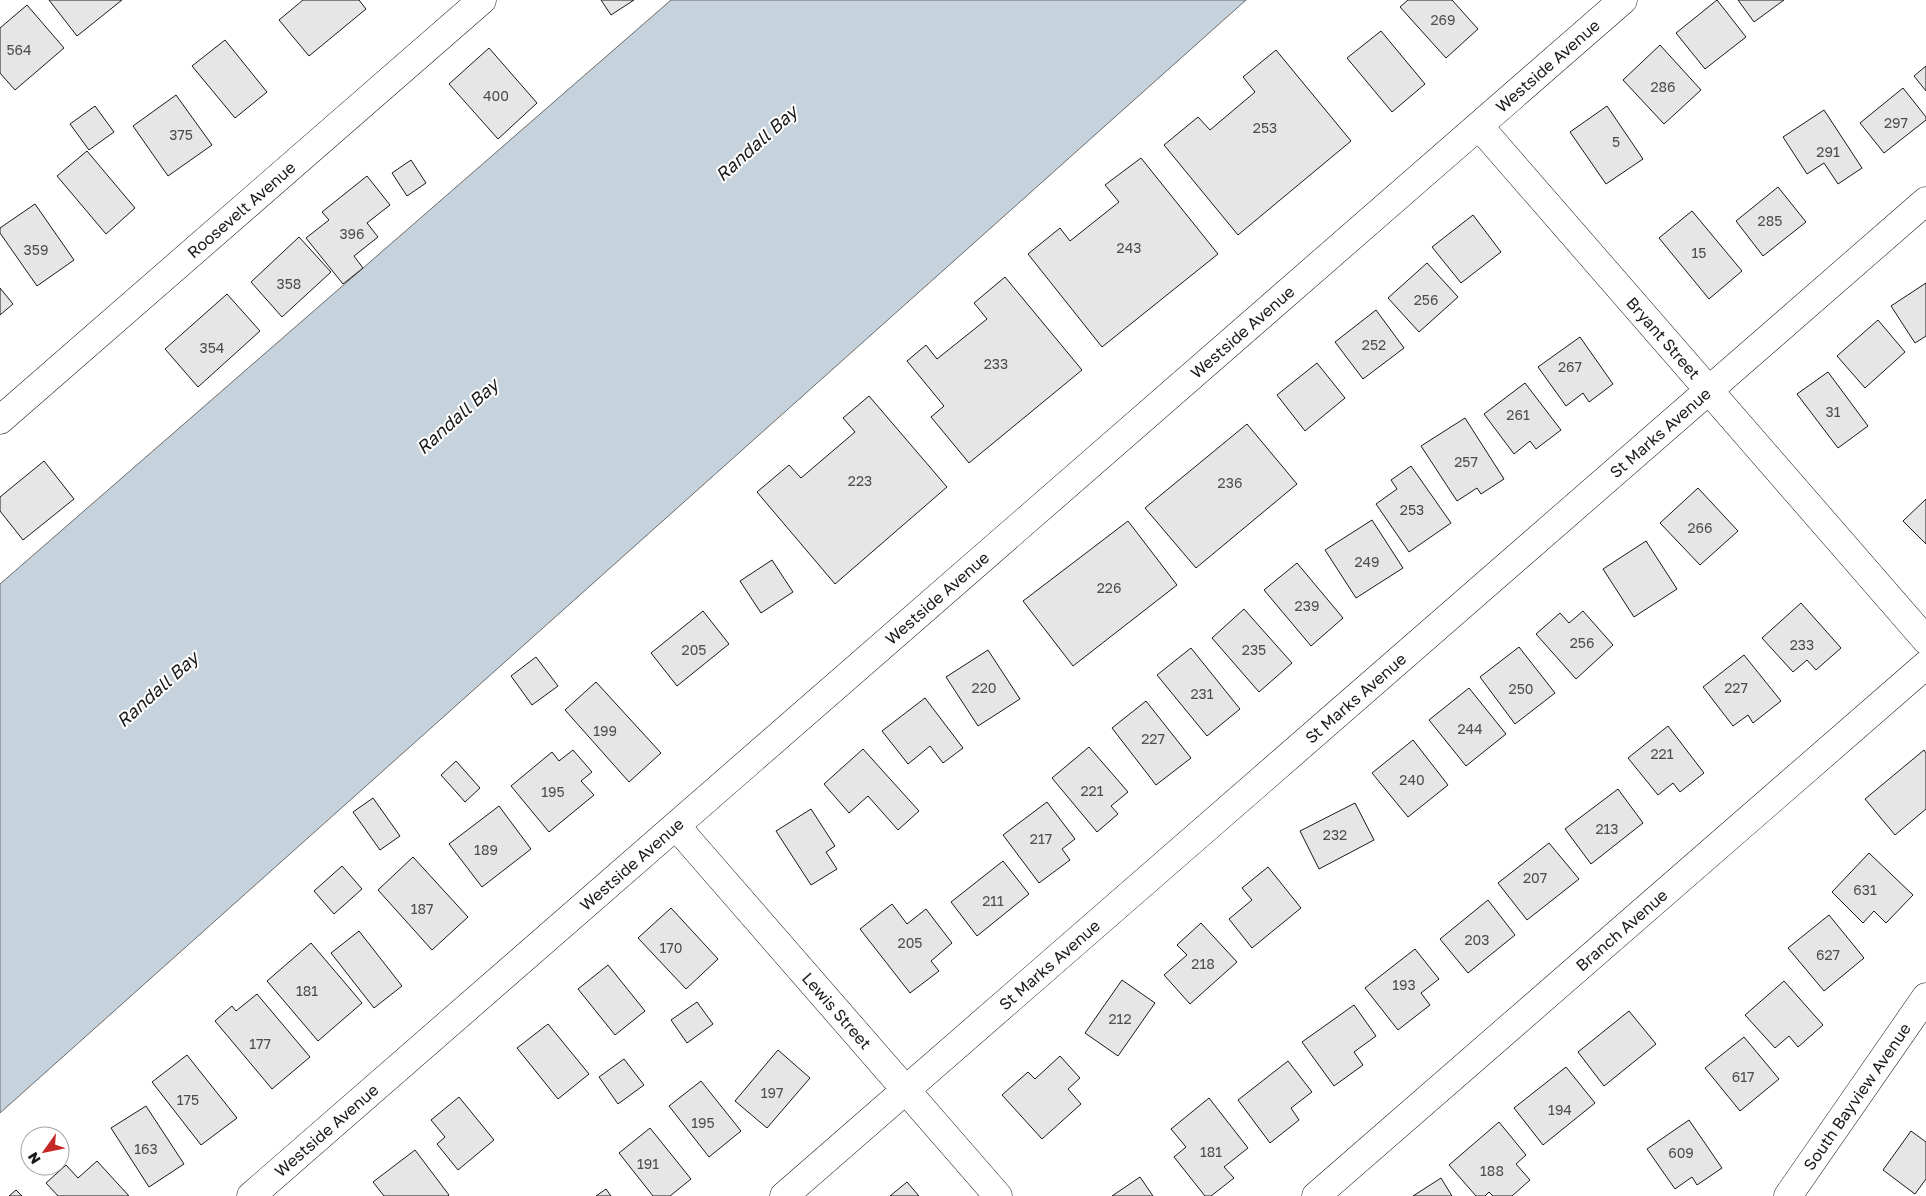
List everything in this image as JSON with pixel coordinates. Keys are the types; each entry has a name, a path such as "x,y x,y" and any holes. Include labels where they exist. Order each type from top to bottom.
{"street":[{"name":"Roosevelt Avenue","path":"0,420 482,0"},
{"name":"Westside Avenue","path":"250,1196 1623,0"},
{"name":"Bryant Street","path":"1479,126 1926,640"},
{"name":"St Marks Avenue","path":"784,1196 1926,201"},
{"name":"Branch Avenue","path":"1316,1196 1926,664"},
{"name":"Lewis Street","path":"676,826 998,1196"},
{"name":"South Bayview Avenue","path":"1788,1196 1926,997"}],"water":[{"name":"Randall Bay","path":"671,0 1246,0 0,1113 0,584"}],"building":[{"path":"49,0 122,0 77,36"},
{"path":"303,0 359,0 366,9 309,56 279,20"},
{"path":"601,0 634,0 611,15"},
{"path":"1408,0 1452,0 1478,29 1446,58 1400,7"},
{"path":"1717,0 1746,37 1705,69 1676,33"},
{"path":"1738,0 1784,0 1754,22"},
{"path":"27,5 64,48 15,90 0,73 0,28"},
{"path":"1381,31 1425,84 1392,112 1347,58"},
{"path":"225,40 267,92 235,118 192,66"},
{"path":"1660,45 1701,90 1664,124 1623,80"},
{"path":"489,48 537,103 498,139 449,84"},
{"path":"1276,50 1351,141 1238,235 1164,145 1198,117 1210,130 1255,92 1243,77"},
{"path":"1926,66 1926,91 1914,76"},
{"path":"1903,88 1926,117 1926,120 1884,153 1860,123"},
{"path":"176,95 212,145 168,176 133,126"},
{"path":"95,106 114,132 89,150 70,124"},
{"path":"1607,106 1643,159 1606,184 1570,132"},
{"path":"1824,110 1862,168 1838,184 1824,163 1807,174 1783,137"},
{"path":"87,151 135,208 106,234 57,176"},
{"path":"1141,158 1218,254 1102,347 1028,254 1060,228 1070,241 1119,202 1105,185"},
{"path":"411,160 426,183 407,196 392,173"},
{"path":"367,176 390,205 367,223 378,237 354,256 363,268 343,284 306,238 329,220 322,212"},
{"path":"1778,187 1806,222 1763,256 1736,221"},
{"path":"35,204 74,260 37,286 0,233 0,228"},
{"path":"1692,211 1742,271 1709,299 1659,238"},
{"path":"1473,215 1501,252 1461,283 1432,247"},
{"path":"299,237 331,272 282,317 251,282"},
{"path":"1427,263 1458,297 1419,332 1388,298"},
{"path":"1005,277 1082,370 969,463 931,417 944,406 907,361 926,345 937,359 987,319 974,303"},
{"path":"1926,283 1926,336 1915,343 1891,306"},
{"path":"0,288 13,304 0,315"},
{"path":"227,294 260,331 198,387 165,349"},
{"path":"1376,310 1404,348 1363,379 1335,342"},
{"path":"1878,320 1905,352 1865,388 1837,356"},
{"path":"1580,337 1613,384 1589,402 1583,393 1566,406 1538,367"},
{"path":"1317,363 1345,398 1305,431 1277,395"},
{"path":"1828,372 1868,426 1838,448 1797,394"},
{"path":"1525,383 1561,430 1536,449 1530,441 1514,454 1484,414"},
{"path":"869,396 947,487 835,584 757,492 789,465 801,478 855,432 843,418"},
{"path":"1465,418 1504,479 1481,494 1477,488 1457,501 1421,446"},
{"path":"1247,424 1297,484 1196,568 1145,508"},
{"path":"44,461 74,499 23,540 0,511 0,497"},
{"path":"1411,466 1451,523 1409,552 1376,504 1397,489 1391,480"},
{"path":"1698,488 1738,531 1700,565 1660,523"},
{"path":"1926,499 1926,544 1903,521"},
{"path":"1372,520 1403,568 1356,598 1325,550"},
{"path":"1128,521 1177,585 1073,666 1023,601"},
{"path":"1646,541 1677,589 1634,617 1603,569"},
{"path":"772,560 793,592 761,613 740,581"},
{"path":"1297,563 1343,618 1311,646 1264,590"},
{"path":"1801,603 1841,648 1816,670 1807,660 1793,672 1762,638"},
{"path":"1244,609 1292,663 1259,692 1212,638"},
{"path":"703,611 729,644 677,686 651,653"},
{"path":"1583,611 1613,645 1576,679 1536,634 1560,613 1569,623"},
{"path":"1519,647 1555,693 1515,724 1480,677"},
{"path":"1191,648 1240,709 1207,736 1157,675"},
{"path":"988,650 1020,699 978,726 946,677"},
{"path":"1744,655 1781,701 1753,723 1748,715 1733,726 1703,687"},
{"path":"536,657 558,686 532,705 511,676"},
{"path":"596,682 661,753 629,782 565,710"},
{"path":"1469,688 1506,734 1466,766 1429,720"},
{"path":"925,698 963,748 943,763 930,746 908,764 882,731"},
{"path":"1146,701 1191,758 1156,785 1112,728"},
{"path":"1668,726 1704,773 1680,792 1673,783 1658,795 1628,758"},
{"path":"1413,740 1448,785 1408,817 1372,773"},
{"path":"1089,747 1128,792 1111,806 1118,814 1097,832 1052,778"},
{"path":"863,749 919,811 898,830 868,796 849,813 824,784"},
{"path":"573,750 592,772 581,781 594,795 549,832 511,786 552,752 559,761"},
{"path":"1924,750 1926,753 1926,809 1895,835 1865,799"},
{"path":"456,761 480,788 465,802 441,775"},
{"path":"1618,789 1643,823 1591,864 1565,829"},
{"path":"373,798 400,836 380,850 353,812"},
{"path":"1047,802 1075,839 1062,849 1070,860 1039,883 1003,835"},
{"path":"1355,803 1374,840 1319,869 1300,831"},
{"path":"499,806 531,849 482,887 449,844"},
{"path":"811,809 835,846 826,852 837,869 811,885 776,831"},
{"path":"1549,843 1579,879 1527,920 1498,883"},
{"path":"1869,853 1913,895 1886,923 1874,911 1863,923 1832,892"},
{"path":"413,857 468,917 432,950 378,890"},
{"path":"1003,861 1029,894 977,936 951,902"},
{"path":"342,866 362,889 334,914 314,891"},
{"path":"1268,867 1301,908 1252,948 1229,919 1252,900 1242,888"},
{"path":"1488,900 1515,935 1468,973 1440,939"},
{"path":"892,904 907,924 926,909 952,943 931,961 939,971 910,993 860,929"},
{"path":"671,908 718,959 686,989 638,938"},
{"path":"1829,915 1864,958 1824,991 1788,948"},
{"path":"1201,923 1237,962 1190,1004 1164,975 1187,955 1177,945"},
{"path":"359,931 402,986 374,1008 331,953"},
{"path":"311,943 362,1003 318,1041 267,981"},
{"path":"1415,949 1439,979 1421,993 1430,1005 1398,1030 1365,988"},
{"path":"608,965 645,1011 615,1035 578,989"},
{"path":"1122,980 1155,1003 1118,1056 1085,1033"},
{"path":"1784,981 1823,1025 1798,1047 1789,1036 1775,1048 1745,1015"},
{"path":"257,994 310,1057 272,1089 215,1021 232,1006 236,1011"},
{"path":"697,1002 713,1024 687,1043 671,1020"},
{"path":"1354,1005 1376,1036 1354,1052 1363,1065 1334,1086 1302,1042"},
{"path":"1629,1011 1656,1044 1604,1086 1578,1052"},
{"path":"548,1024 589,1074 558,1099 517,1048"},
{"path":"1744,1037 1779,1079 1740,1111 1705,1068"},
{"path":"778,1050 810,1078 767,1128 735,1101"},
{"path":"187,1055 237,1118 201,1145 152,1082"},
{"path":"1060,1056 1080,1078 1068,1089 1081,1104 1042,1139 1002,1095 1028,1072 1035,1079"},
{"path":"624,1059 644,1085 618,1104 599,1077"},
{"path":"1288,1061 1312,1092 1291,1108 1299,1120 1270,1143 1238,1100"},
{"path":"1566,1067 1595,1103 1543,1145 1514,1108"},
{"path":"701,1081 741,1131 709,1157 669,1106"},
{"path":"459,1097 494,1140 458,1170 437,1144 445,1137 431,1120"},
{"path":"1209,1098 1248,1148 1224,1167 1234,1178 1211,1196 1205,1196 1174,1157 1186,1147 1171,1129"},
{"path":"146,1106 184,1164 149,1187 111,1128"},
{"path":"1689,1120 1722,1168 1697,1185 1692,1177 1675,1189 1647,1149"},
{"path":"1499,1122 1526,1155 1516,1164 1530,1180 1512,1196 1493,1196 1489,1192 1485,1196 1476,1196 1449,1165"},
{"path":"650,1128 691,1179 670,1196 653,1196 619,1153"},
{"path":"1911,1131 1926,1142 1926,1179 1915,1194 1883,1170"},
{"path":"415,1150 448,1196 384,1196 373,1182"},
{"path":"97,1161 129,1196 58,1196 46,1183 54,1176 70,1176 70,1169 78,1178"},
{"path":"1140,1177 1153,1196 1112,1196"},
{"path":"1441,1178 1452,1196 1413,1196"},
{"path":"907,1182 919,1196 890,1196"},
{"path":"606,1189 611,1196 596,1196"},
{"path":"16,1190 22,1196 9,1196"}]}
